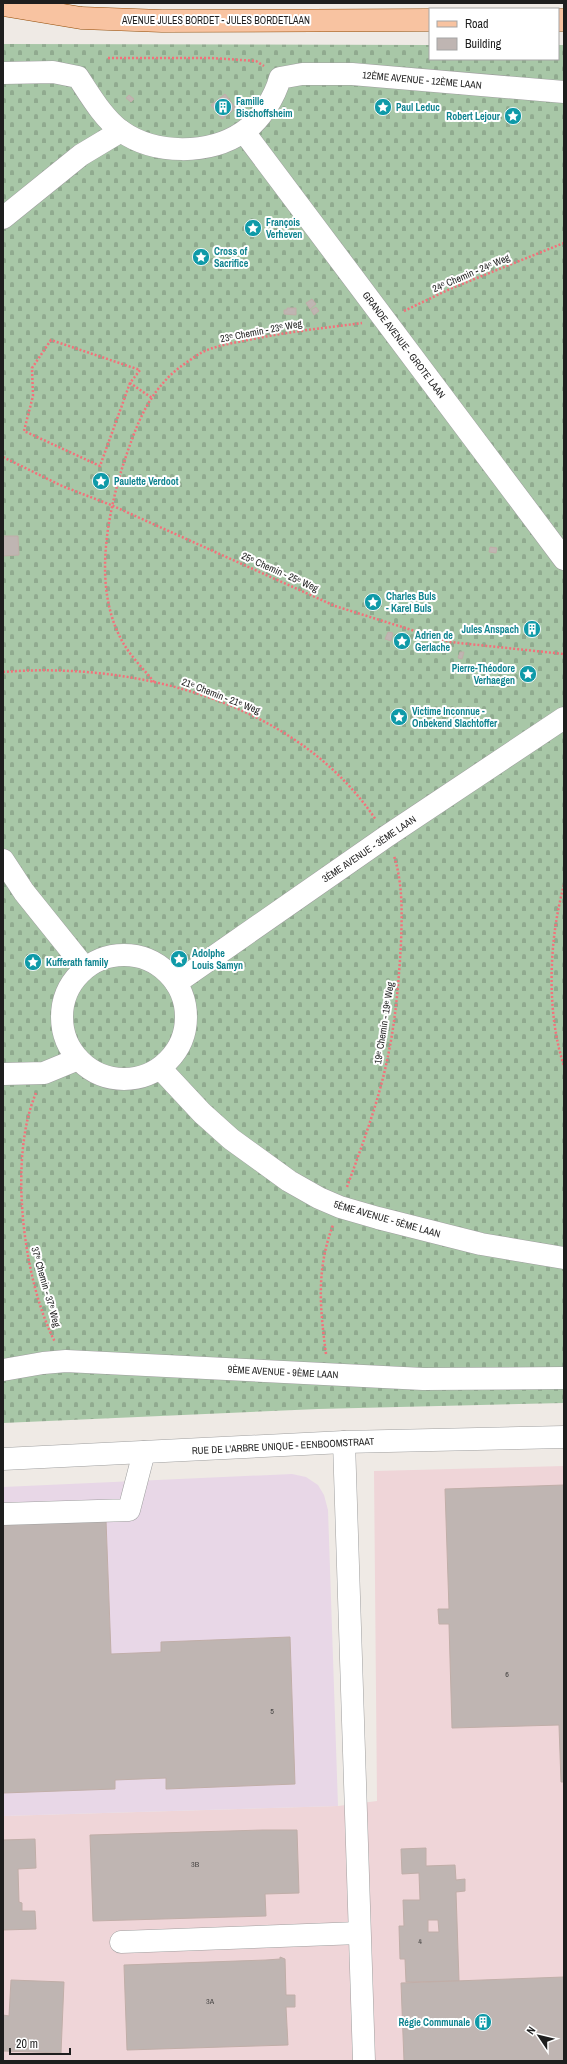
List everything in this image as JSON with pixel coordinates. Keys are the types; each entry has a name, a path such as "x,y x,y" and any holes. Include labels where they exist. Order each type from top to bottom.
{"main road":[{"name":"AVENUE JULES BORDET - JULES BORDETLAAN","path":"3,4 81,18 155,21 429,20"}],"street":[{"path":"3,73 53,72 78,77 95,103 121,131 150,145 177,149 211,145 228,140 244,132 258,119 277,90 280,78"},
{"name":"12ÈME AVENUE - 12ÈME LAAN","path":"280,78 302,74 352,74 564,92"},
{"path":"3,218 80,155 121,131"},
{"name":"GRANDE AVENUE - GROTE LAAN","path":"244,132 564,559"},
{"name":"3ÈME AVENUE - 3ÈME LAAN","path":"176,983 387,836 564,718"},
{"path":"3,860 24,892 85,968"},
{"path":"123,954 144,958 162,967 176,983 184,1000 185,1025 183,1038 174,1054 160,1068 143,1077 124,1080 105,1077 88,1068 78,1059 65,1038 61,1019 64,1000 72,982 85,968 103,958 123,954"},
{"path":"3,1074 44,1072 78,1059"},
{"name":"5ÈME AVENUE - 5ÈME LAAN","path":"160,1068 202,1113 231,1139 289,1181 319,1198 340,1207 482,1244 564,1258"},
{"name":"9ÈME AVENUE - 9ÈME LAAN","path":"3,1370 43,1363 66,1361 423,1379 564,1378"},
{"name":"RUE DE L'ARBRE UNIQUE - EENBOOMSTRAAT","path":"3,1459 344,1442 564,1437"},
{"path":"344,1442 364,2061"},
{"path":"3,1514 131,1517 144,1452"},
{"path":"121,1942 359,1933"}],"path":[{"path":"108,58 212,58 256,61 280,78"},
{"name":"24ᵉ Chemin - 24ᵉ Weg","path":"385,320 452,288 564,243"},
{"name":"23ᵉ Chemin - 23ᵉ Weg","path":"155,682 135,659 121,638 109,598 105,561 111,505 132,438 140,418 152,398 164,381 179,368 201,353 229,343 278,334 385,320"},
{"path":"51,340 140,370 130,383 100,466 24,431 33,396 32,368 51,340"},
{"path":"130,383 152,398"},
{"name":"25ᵉ Chemin - 25ᵉ Weg","path":"3,457 62,486 111,505 336,606 450,642 564,654"},
{"name":"21ᵉ Chemin - 21ᵉ Weg","path":"3,672 36,669 75,670 122,675 192,692 244,712 286,733 316,754 353,789 387,836"},
{"name":"19ᵉ Chemin - 19ᵉ Weg","path":"329,1375 320,1310 320,1272 329,1234 340,1207 376,1103 389,1052 399,974 402,908 398,868 387,836"},
{"path":"564,885 559,902 553,944 552,993 555,1029 564,1066"},
{"name":"37ᵉ Chemin - 37ᵉ Weg","path":"44,1072 32,1101 26,1129 21,1205 26,1250 32,1271 53,1337 66,1361"}],"shaded area":[{"path":"564,1466 564,2061 3,2061 3,1816 338,1806 377,1801 374,1471"},
{"path":"292,1474 306,1477 318,1485 324,1495 328,1510 338,1806 3,1816 3,1487"}],"green space":[{"path":"3,44 429,45 429,60 559,60 559,45 564,45 564,1403 318,1409 3,1423"}],"building":[{"name":"Famille Bischoffsheim","path":"225,94 236,108 222,119 211,105"},
{"path":"129,95 134,99 131,102 126,98"},
{"path":"312,299 316,304 310,309 306,303"},
{"path":"316,307 319,311 314,315 311,310"},
{"path":"287,308 296,308 296,315 284,314 284,310 287,310"},
{"path":"3,536 18,536 19,555 3,556"},
{"path":"490,547 497,548 496,553 489,552"},
{"name":"Jules Anspach","path":"529,623 539,626 536,634 526,631"},
{"path":"388,632 393,633 391,641 385,639"},
{"path":"460,652 464,652 462,659 458,658"},
{"path":"564,1485 564,1782 561,1782 559,1725 452,1728 449,1624 439,1624 438,1609 449,1609 445,1489"},
{"path":"106,1520 111,1654 161,1652 161,1642 290,1637 295,1784 166,1789 166,1778 115,1780 115,1789 3,1793 3,1523"},
{"path":"297,1830 299,1893 265,1894 266,1916 93,1921 90,1835"},
{"path":"35,1839 36,1868 18,1869 19,1902 22,1903 22,1911 35,1911 36,1929 3,1930 3,1840"},
{"path":"426,1848 426,1866 455,1865 456,1880 465,1879 465,1891 456,1892 459,1981 406,1982 405,1959 400,1959 399,1926 404,1926 403,1900 420,1900 419,1873 402,1874 401,1849","holes":["428,1920 438,1920 439,1932 428,1932"]},
{"path":"280,1957 285,1959 286,1995 295,1995 295,2007 286,2007 288,2045 127,2050 124,1965 266,1960 280,1959"},
{"name":"Régie Communale","path":"564,1977 564,2061 404,2061 401,1983"},
{"path":"11,1980 64,1982 61,2053 3,2051 3,2015 9,2016"}],"place":[{"name":"Famille Bischoffsheim","path":"223,107"},
{"name":"Paul Leduc","path":"383,107"},
{"name":"Robert Lejour","path":"513,116"},
{"name":"François Verheven","path":"253,228"},
{"name":"Cross of Sacrifice","path":"201,257"},
{"name":"Paulette Verdoot","path":"101,481"},
{"name":"Charles Buls - Karel Buls","path":"373,602"},
{"name":"Jules Anspach","path":"532,629"},
{"name":"Adrien de Gerlache","path":"402,641"},
{"name":"Pierre-Théodore Verhaegen","path":"528,674"},
{"name":"Victime Inconnue - Onbekend Slachtoffer","path":"399,717"},
{"name":"Adolphe Louis Samyn","path":"179,959"},
{"name":"Kufferath family","path":"33,962"},
{"name":"Régie Communale","path":"483,2022"}]}
